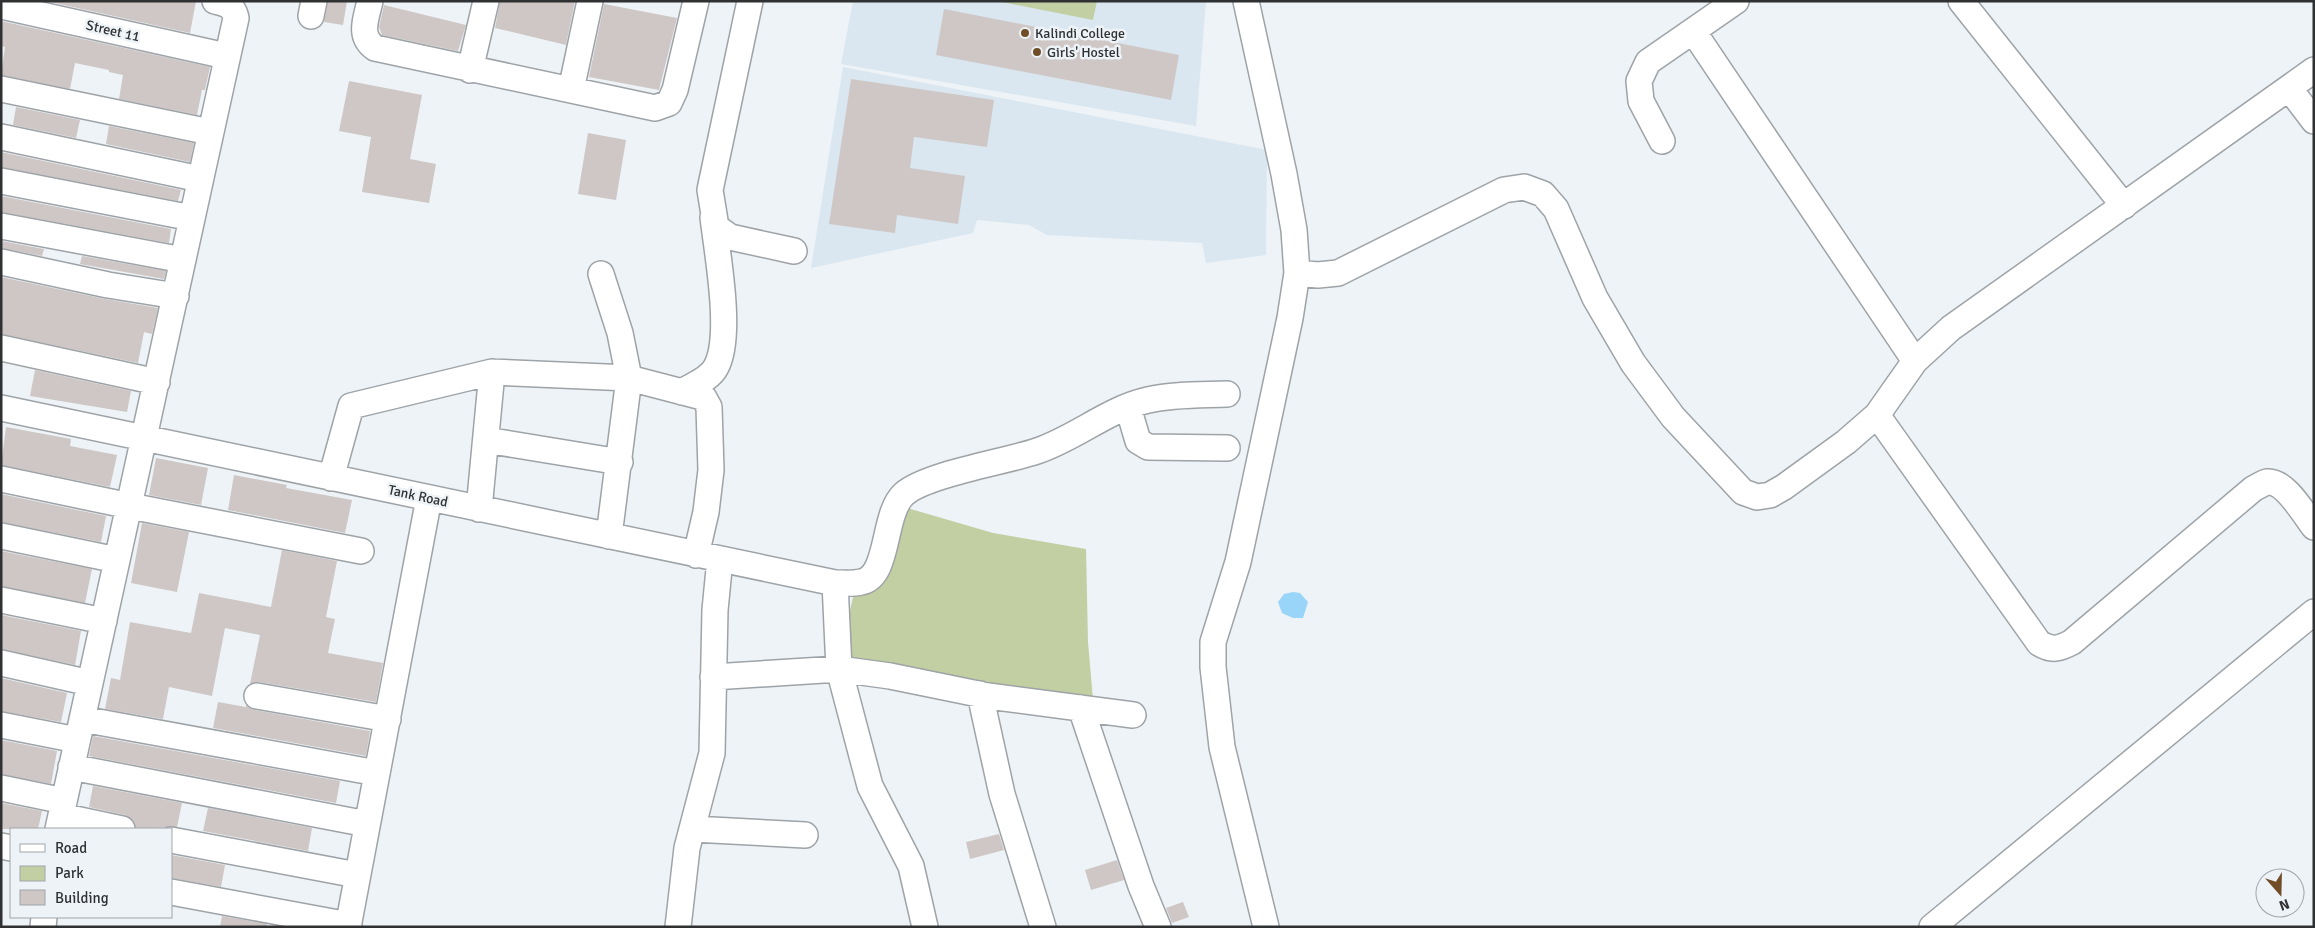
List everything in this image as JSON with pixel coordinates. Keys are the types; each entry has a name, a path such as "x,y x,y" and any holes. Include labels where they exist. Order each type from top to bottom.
{"street":[{"path":"370,1 364,33 369,44 375,48 470,70 655,108 669,103 675,90 696,1"},
{"path":"470,70 486,1"},
{"path":"571,90 590,1"},
{"path":"682,392 707,377 716,368 719,358 724,326 723,299 710,190 750,1"},
{"path":"1246,1 1284,174 1294,230 1297,273 1290,318 1238,562 1214,642 1213,677 1222,747 1266,927"},
{"path":"1662,141 1641,101 1639,81 1648,62 1736,1"},
{"path":"1962,1 2124,206"},
{"path":"61,815 176,296 226,56 236,18 234,10 222,3"},
{"name":"Street 11","path":"1,6 226,56"},
{"path":"1693,31 1916,361"},
{"path":"1297,273 1318,275 1338,273 1504,190 1524,187 1543,194 1556,209 1595,298 1633,363 1673,417 1743,492 1757,496 1770,495 1846,442 1876,415 1916,361 1951,328 2314,70"},
{"path":"2290,88 2314,121"},
{"path":"1,89 210,132"},
{"path":"1,137 200,179"},
{"path":"1,181 192,218"},
{"path":"712,212 716,227 730,237 794,251"},
{"path":"1,226 183,260"},
{"path":"1,262 108,285 176,296"},
{"path":"601,274 620,333 629,378 620,462 609,536"},
{"path":"1,348 157,382"},
{"path":"331,478 351,406 492,372 629,378 704,398 709,406 711,470 706,512 696,554"},
{"path":"479,509 492,372"},
{"name":"Tank Road","path":"1,408 834,583 862,582 875,575 891,516 904,495 925,482 1038,451 1146,400 1183,395 1227,394"},
{"path":"1128,407 1138,441 1148,447 1227,448"},
{"path":"1876,415 2039,643 2049,649 2060,649 2072,642 2253,489 2267,482 2278,484 2287,491 2314,527"},
{"path":"486,440 620,462"},
{"path":"1,479 361,551"},
{"path":"172,892 349,926 429,498"},
{"path":"1,536 117,560"},
{"path":"678,927 687,848 712,754 715,610 720,560"},
{"path":"834,583 838,669 870,786 911,866 925,927"},
{"path":"1,600 104,621"},
{"path":"1932,927 2314,612"},
{"path":"1,663 90,683"},
{"path":"713,677 838,669 890,676 980,694 1133,715"},
{"path":"980,694 1002,794 1043,927"},
{"path":"257,696 388,719"},
{"path":"1081,708 1141,886 1158,927"},
{"path":"1,725 79,730 378,773"},
{"path":"71,767 367,824"},
{"path":"1,788 61,815 118,828"},
{"path":"693,829 804,835"},
{"path":"172,840 358,876"}],"shaded area":[{"name":"Kalindi College","path":"853,1 1206,1 1196,126 841,64"},
{"path":"843,67 1267,150 1266,255 1206,263 1202,243 1047,235 1029,225 977,220 973,233 811,268"}],"green space":[{"path":"997,1 1097,1 1093,20"},
{"path":"897,505 993,533 1086,549 1088,642 1094,711 840,656 857,579"}],"water":[{"path":"1300,593 1308,602 1303,618 1293,618 1282,613 1278,602 1284,594"}],"building":[{"path":"46,1 196,1 190,33"},
{"path":"328,1 347,1 343,25 324,22"},
{"path":"500,1 575,1 566,45 495,28"},
{"path":"604,4 677,18 659,90 589,77"},
{"path":"384,5 466,25 458,51 382,35 379,27"},
{"name":"Girls' Hostel","path":"944,9 1179,55 1171,100 936,55"},
{"path":"1,21 210,67 205,90 202,90 197,115 119,99 123,75 75,63 70,89 1,75 5,47 1,46"},
{"path":"851,79 994,100 987,147 914,137 910,168 965,176 958,224 897,215 895,233 829,224"},
{"path":"349,81 422,95 410,159 436,164 429,203 362,192 371,137 339,131"},
{"path":"16,107 80,120 76,138 13,125"},
{"path":"109,126 194,143 190,162 106,144"},
{"path":"588,133 626,140 616,200 578,194"},
{"path":"1,152 181,190 178,201 1,167"},
{"path":"1,196 171,229 169,243 1,212"},
{"path":"1,241 44,249 42,256 1,248"},
{"path":"82,256 166,271 164,279 80,264"},
{"path":"1,277 158,308 152,334 144,332 138,363 1,334"},
{"path":"35,370 131,391 127,412 30,396"},
{"path":"6,427 71,439 70,446 117,455 110,487 1,465"},
{"path":"156,458 208,468 201,505 149,495"},
{"path":"234,475 287,485 286,488 352,500 345,533 228,510"},
{"path":"1,494 106,516 101,542 1,522"},
{"path":"142,523 189,532 177,592 131,583"},
{"path":"282,550 337,561 326,617 335,619 328,653 383,663 376,702 259,682 250,684 260,635 225,628 212,696 169,687 163,719 105,709 111,678 120,680 130,622 191,633 199,593 271,607"},
{"path":"1,551 92,569 85,603 1,586"},
{"path":"1,615 81,631 75,665 1,649"},
{"path":"1,678 67,693 61,722 1,711"},
{"path":"218,702 246,707 246,705 255,710 370,731 366,756 213,728"},
{"path":"93,736 340,781 336,803 89,756"},
{"path":"1,740 57,751 51,784 1,774"},
{"path":"93,786 182,803 177,827 156,828 136,828 132,819 125,815 89,807"},
{"path":"1,803 42,811 38,828 1,829"},
{"path":"208,808 312,828 308,851 203,831"},
{"path":"999,834 1004,850 970,859 966,842"},
{"path":"172,855 225,865 221,887 172,878"},
{"path":"1117,860 1124,880 1091,890 1085,870"},
{"path":"1183,902 1189,917 1172,923 1166,908"},
{"path":"222,916 267,924 267,927 220,927"}],"place":[{"name":"Kalindi College","path":"1025,33"},
{"name":"Girls' Hostel","path":"1037,52"}]}
